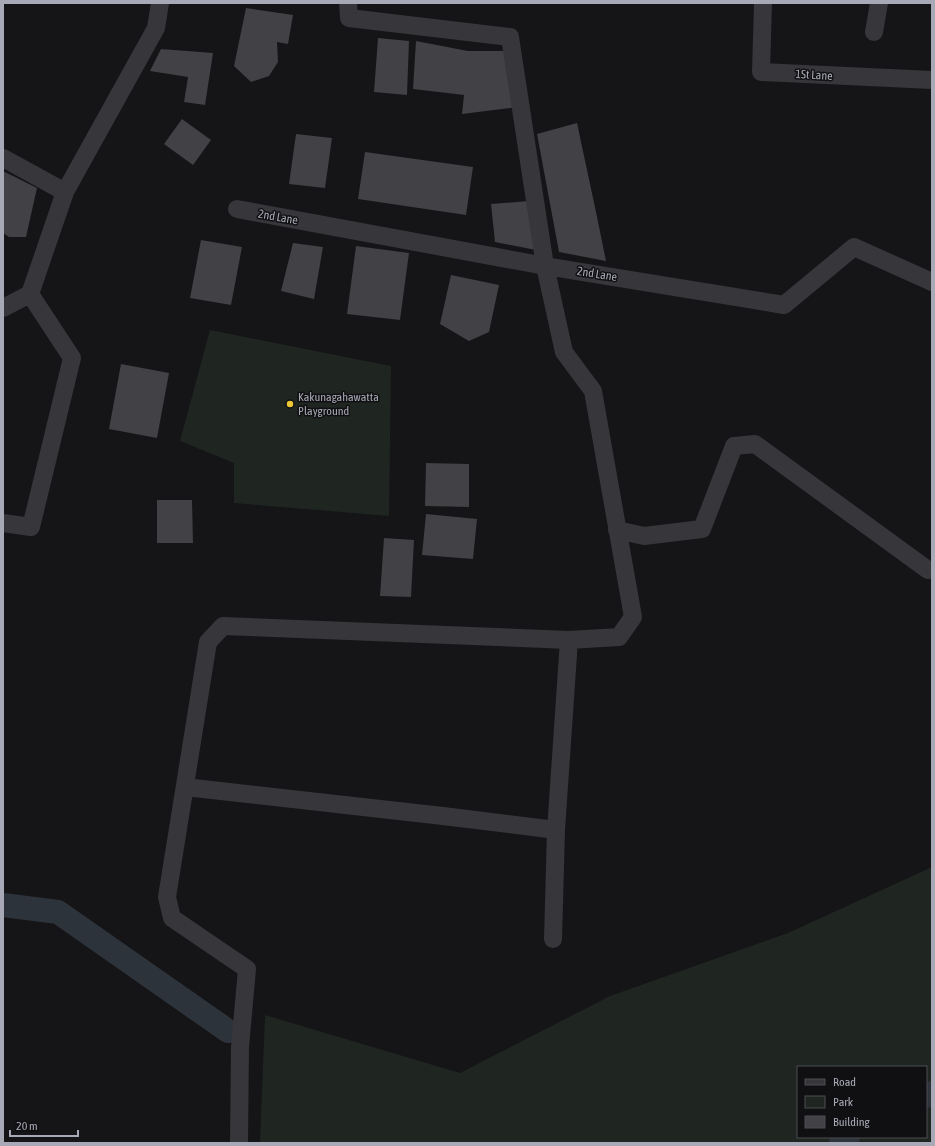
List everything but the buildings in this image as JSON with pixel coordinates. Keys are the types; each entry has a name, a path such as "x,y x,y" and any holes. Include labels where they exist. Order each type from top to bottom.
{"street":[{"path":"3,308 30,294 65,192 156,28 160,3"},
{"name":"1St Lane","path":"762,3 761,72 932,80"},
{"path":"874,32 879,3"},
{"path":"239,1143 240,1047 247,969 172,918 167,896 208,642 223,626 569,640 619,637 633,617 593,392 564,352 545,266 510,37 349,11"},
{"path":"3,158 65,192"},
{"name":"2nd Lane","path":"237,209 545,266 784,305 854,247 932,282"},
{"path":"3,523 32,527 72,358 30,294"},
{"path":"617,530 644,536 702,529 734,446 756,444 928,570"},
{"path":"553,939 556,830 569,640"},
{"path":"185,787 556,830"}],"green space":[{"name":"Kakunagahawatta Playground","path":"210,330 391,366 389,516 234,503 234,463 180,441"},
{"path":"932,867 932,1143 260,1143 265,1015 460,1073 610,996 788,933"}],"waterway":[{"path":"3,905 58,912 228,1031"},
{"path":"927,1096 932,1093"},
{"path":"841,1143 847,1138"}],"place":[{"name":"Kakunagahawatta Playground","path":"290,404"}]}
